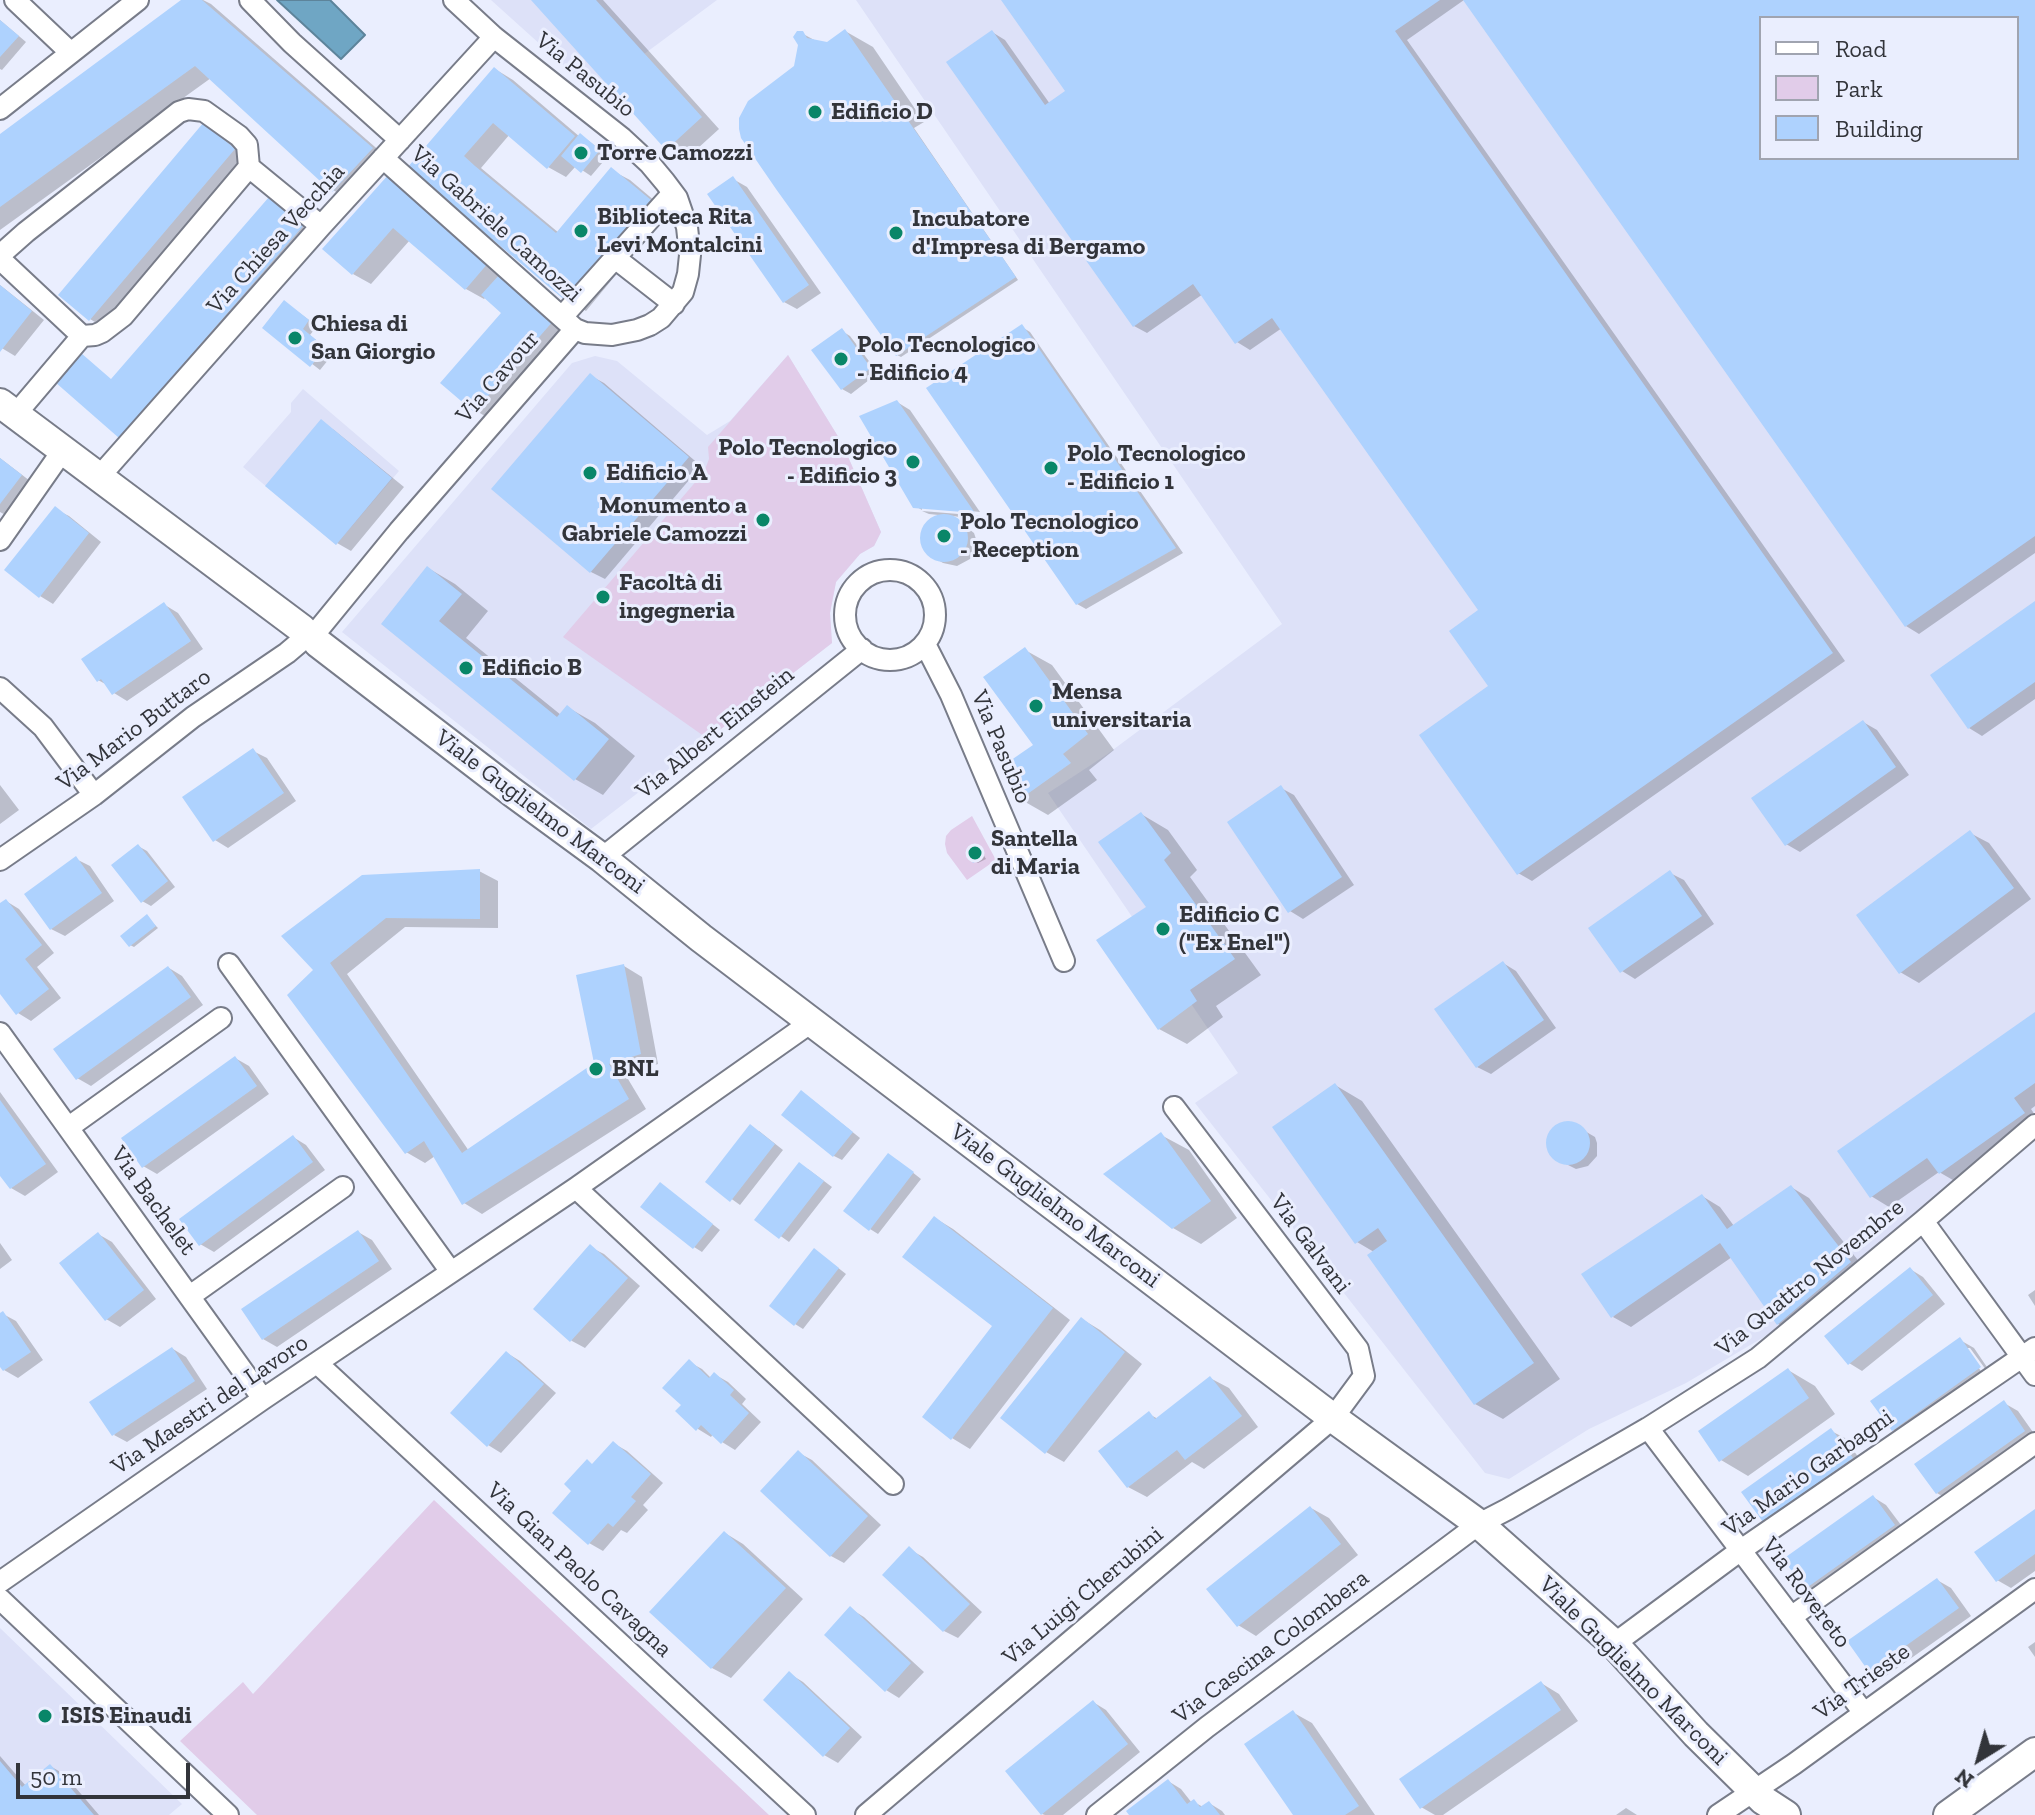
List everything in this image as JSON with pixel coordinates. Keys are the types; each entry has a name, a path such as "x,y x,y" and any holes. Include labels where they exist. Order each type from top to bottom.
{"street":[{"path":"0,109 138,0"},
{"path":"250,0 292,43 400,140"},
{"name":"Via Pasubio","path":"454,0 494,37 622,138 650,164 675,196"},
{"path":"22,2 71,53"},
{"name":"Via Chiesa Vecchia","path":"99,477 321,226 494,37"},
{"path":"8,409 82,336 102,332 123,316 249,167 247,145 204,111 188,109 179,112 26,232 0,257 82,336"},
{"name":"Via Gabriele Camozzi","path":"383,158 569,323"},
{"path":"249,167 321,226"},
{"path":"569,323 615,258 675,196 687,227 690,255 686,283 674,304 615,258"},
{"name":"Via Cavour","path":"310,636 569,323 585,333 612,335 637,330 661,318 674,304"},
{"name":"Viale Guglielmo Marconi","path":"8,409 602,858 701,938 1333,1418 1479,1524 1614,1644 1696,1734 1768,1805"},
{"path":"0,540 63,450"},
{"path":"879,571 906,572 918,579 928,589 934,602 932,632 925,644 914,653 887,660 862,649 852,639 845,612 848,598 856,586 866,576 879,571"},
{"name":"Via Mario Buttaro","path":"0,860 94,795 193,717 310,636"},
{"name":"Via Pasubio","path":"925,644 951,695 1064,961"},
{"name":"Via Albert Einstein","path":"602,858 862,649"},
{"path":"0,688 43,727 94,795"},
{"path":"229,964 451,1272"},
{"path":"69,1127 221,1018"},
{"name":"Via Maestri del Lavoro","path":"0,1582 263,1399 576,1188 813,1021"},
{"name":"Via Bachelet","path":"0,1033 263,1399"},
{"name":"Via Galvani","path":"1174,1107 1358,1349 1364,1376 1333,1418"},
{"name":"Via Quattro Novembre","path":"1479,1524 1648,1428 1758,1358 2035,1125"},
{"path":"190,1296 343,1187"},
{"path":"576,1188 893,1484"},
{"path":"1923,1221 2029,1352 2035,1375"},
{"name":"Via Mario Garbagni","path":"1614,1644 1741,1550 2029,1352"},
{"name":"Via Gian Paolo Cavagna","path":"317,1363 805,1815"},
{"name":"Via Luigi Cherubini","path":"866,1815 1333,1418"},
{"name":"Via Rovereto","path":"1648,1428 1864,1713"},
{"path":"1791,1617 2035,1443"},
{"name":"Via Cascina Colombera","path":"1097,1815 1207,1727 1479,1524"},
{"name":"Via Trieste","path":"1718,1815 1768,1805 1794,1764 2035,1589"},
{"path":"0,1599 228,1815"},
{"path":"1948,1815 2035,1752"}],"shaded area":[{"path":"491,0 717,0 593,92"},
{"path":"856,0 2035,0 2035,1111 1791,1321 1686,1383 1589,1429 1509,1479 1485,1473 1195,1103 1238,1073 1048,793 1106,755 1282,624"},
{"name":"Facoltà di ingegneria","path":"788,355 842,443 881,532 874,546 860,554 836,582 830,613 832,643 591,829 342,632 572,363 595,356 617,361 707,435 730,421"},
{"path":"303,389 399,471 336,545 243,467 291,412 291,403"},
{"name":"ISIS Einaudi","path":"0,1628 182,1804 169,1815 0,1815"}],"green space":[{"path":"788,355 842,443 881,532 874,546 860,554 836,582 830,613 832,643 708,739 563,637 704,472 709,459 708,447"},
{"path":"972,816 996,860 967,880 947,853 945,844 951,830"},
{"path":"434,1500 769,1815 257,1815 180,1741 243,1682 253,1694"}],"water":[{"path":"277,0 330,0 365,35 341,59"}],"building":[{"path":"181,0 202,0 373,148 332,192 195,66 0,207 0,134"},
{"path":"531,0 596,0 702,117 666,150"},
{"path":"1001,0 1440,0 1395,31 1833,653 1517,875 1419,735 1488,686 1449,631 1478,610 1272,318 1235,344 1193,284 1133,327 946,62 992,30 1045,105 1065,91"},
{"path":"1463,0 2035,0 2035,536 1905,627"},
{"path":"0,20 19,36 0,57"},
{"name":"Incubatore d'Impresa di Bergamo","path":"845,29 1016,277 896,356 776,189 741,138 739,129 739,118 748,101 794,66 798,45 793,37 797,31 803,31 807,38 827,42"},
{"path":"494,67 575,136 547,169 493,123 464,156 475,166 556,233 611,167 651,200 567,302 407,168"},
{"path":"204,122 235,149 89,321 58,295"},
{"name":"Torre Camozzi","path":"580,133 600,150 581,173 561,156"},
{"path":"389,174 489,262 465,290 393,228 352,275 322,249"},
{"path":"733,176 809,285 783,303 707,194"},
{"path":"269,197 303,226 119,438 55,382 81,353 111,379"},
{"path":"500,274 554,320 474,412 440,383 501,313 481,295"},
{"path":"0,285 32,311 0,352"},
{"name":"Chiesa di San Giorgio","path":"284,300 309,320 303,329 326,348 310,367 262,328"},
{"name":"Polo Tecnologico - Edificio 1","path":"1022,324 1176,548 1076,605 926,388"},
{"name":"Polo Tecnologico - Edificio 4","path":"842,328 871,368 841,390 811,350"},
{"name":"Edificio A","path":"590,373 689,457 590,573 491,489"},
{"name":"Polo Tecnologico - Edificio 3","path":"897,400 975,513 913,508 859,416"},
{"path":"321,419 392,478 336,545 265,486"},
{"path":"0,458 22,475 0,504"},
{"path":"55,506 89,533 39,598 4,570"},
{"name":"Polo Tecnologico - Reception","path":"944,514 961,521 968,538 961,555 944,562 927,555 920,538 927,521"},
{"name":"Edificio B","path":"427,566 462,594 439,621 557,717 567,705 609,739 574,781 381,624"},
{"path":"2035,601 2035,682 1968,729 1930,675"},
{"path":"164,602 191,641 112,695 101,679 97,682 81,659"},
{"name":"Mensa universitaria","path":"1025,647 1088,734 1063,754 1071,763 1019,800 1004,765 1033,745 983,677"},
{"path":"1863,720 1896,767 1785,846 1751,798"},
{"path":"253,748 284,793 213,842 182,797"},
{"path":"1281,785 1342,877 1288,913 1227,822"},
{"name":"Edificio C (\"Ex Enel\")","path":"1141,812 1171,853 1164,860 1235,959 1190,990 1197,1001 1158,1030 1096,940 1146,907 1098,842"},
{"path":"1970,830 2014,888 1899,974 1856,915"},
{"path":"138,844 168,881 141,903 111,865"},
{"name":"Santella di Maria","path":"976,844 983,857 973,863 966,850"},
{"path":"76,856 102,893 50,930 24,894"},
{"path":"480,869 480,919 386,918 330,963 462,1153 594,1063 576,975 624,964 641,1054 609,1064 629,1099 462,1205 424,1141 405,1154 287,995 313,970 281,936 362,875"},
{"path":"1670,870 1702,916 1620,973 1588,928"},
{"path":"6,899 42,945 25,959 49,989 16,1015 0,994 0,903"},
{"path":"147,914 156,926 129,947 120,936"},
{"path":"1503,961 1544,1020 1476,1068 1434,1009"},
{"path":"168,966 191,997 76,1080 53,1049"},
{"path":"2035,1012 2035,1083 2014,1098 2025,1113 1939,1174 1927,1158 1870,1198 1837,1151"},
{"path":"235,1056 257,1086 142,1168 121,1138"},
{"path":"1335,1083 1534,1363 1474,1405 1367,1255 1387,1241 1378,1228 1355,1244 1272,1127"},
{"path":"801,1090 853,1132 833,1157 781,1115"},
{"path":"0,1100 46,1164 10,1189 0,1176"},
{"path":"1568,1121 1583,1128 1590,1143 1583,1158 1568,1165 1553,1158 1546,1143 1553,1128"},
{"path":"750,1124 775,1144 730,1202 705,1182"},
{"path":"1161,1132 1211,1201 1172,1229 1103,1174"},
{"path":"293,1135 313,1162 199,1246 179,1219"},
{"path":"888,1153 914,1172 869,1231 843,1211"},
{"path":"799,1162 824,1181 779,1239 754,1220"},
{"path":"660,1182 713,1224 693,1249 640,1207"},
{"path":"1791,1185 1851,1262 1777,1325 1720,1243 1611,1318 1581,1274 1702,1194 1727,1229"},
{"path":"934,1216 1053,1308 951,1440 922,1417 992,1326 902,1257"},
{"path":"358,1230 379,1261 262,1340 241,1309"},
{"path":"98,1232 144,1290 105,1321 59,1263"},
{"path":"590,1244 628,1278 570,1342 533,1309"},
{"path":"814,1248 839,1268 794,1326 769,1306"},
{"path":"1910,1267 1933,1295 1848,1365 1824,1336"},
{"path":"3,1311 31,1352 3,1371 0,1367 0,1313"},
{"path":"1081,1317 1125,1352 1045,1454 1000,1418"},
{"path":"1960,1337 1981,1367 1892,1431 1870,1401"},
{"path":"172,1347 195,1381 112,1436 89,1402"},
{"path":"506,1351 544,1384 487,1447 450,1413"},
{"path":"689,1359 709,1378 714,1372 734,1390 730,1395 749,1413 721,1444 701,1425 696,1431 675,1411 681,1405 662,1388"},
{"path":"1788,1368 1809,1398 1719,1462 1698,1431"},
{"path":"1210,1376 1242,1416 1185,1460 1177,1450 1127,1488 1098,1451 1149,1411 1155,1419"},
{"path":"2004,1400 2025,1431 1936,1494 1914,1464"},
{"path":"1831,1428 1853,1458 1763,1522 1741,1492"},
{"path":"613,1441 651,1474 631,1497 636,1501 613,1527 608,1523 588,1545 552,1513 571,1491 564,1484 587,1459 592,1464"},
{"path":"798,1450 868,1516 830,1557 760,1491"},
{"path":"1873,1495 1895,1525 1805,1589 1783,1559"},
{"path":"1310,1506 1341,1544 1237,1627 1206,1589"},
{"path":"2035,1509 2035,1554 1996,1582 1974,1552"},
{"path":"724,1531 786,1588 711,1669 649,1612"},
{"path":"909,1546 970,1604 943,1632 882,1575"},
{"path":"1937,1578 1959,1608 1869,1672 1847,1641"},
{"path":"850,1606 911,1663 885,1692 824,1635"},
{"path":"789,1671 850,1728 823,1757 763,1700"},
{"path":"1541,1681 1561,1710 1420,1809 1399,1779"},
{"path":"1093,1700 1128,1744 1041,1815 1005,1771"},
{"path":"1293,1710 1359,1806 1345,1815 1293,1815 1244,1744"},
{"path":"0,1761 22,1787 50,1764 94,1815 0,1815"},
{"path":"1168,1779 1187,1804 1194,1799 1200,1807 1209,1801 1220,1815 1129,1815 1126,1811"}],"place":[{"name":"Edificio D","path":"815,112"},
{"name":"Torre Camozzi","path":"581,153"},
{"name":"Biblioteca Rita Levi Montalcini","path":"581,231"},
{"name":"Incubatore d'Impresa di Bergamo","path":"896,233"},
{"name":"Chiesa di San Giorgio","path":"295,338"},
{"name":"Polo Tecnologico - Edificio 4","path":"841,359"},
{"name":"Polo Tecnologico - Edificio 3","path":"913,462"},
{"name":"Polo Tecnologico - Edificio 1","path":"1051,468"},
{"name":"Edificio A","path":"590,473"},
{"name":"Monumento a Gabriele Camozzi","path":"763,520"},
{"name":"Polo Tecnologico - Reception","path":"944,536"},
{"name":"Facoltà di ingegneria","path":"603,597"},
{"name":"Edificio B","path":"466,668"},
{"name":"Mensa universitaria","path":"1036,706"},
{"name":"Santella di Maria","path":"975,853"},
{"name":"Edificio C (\"Ex Enel\")","path":"1163,929"},
{"name":"BNL","path":"596,1069"},
{"name":"ISIS Einaudi","path":"45,1716"}]}
